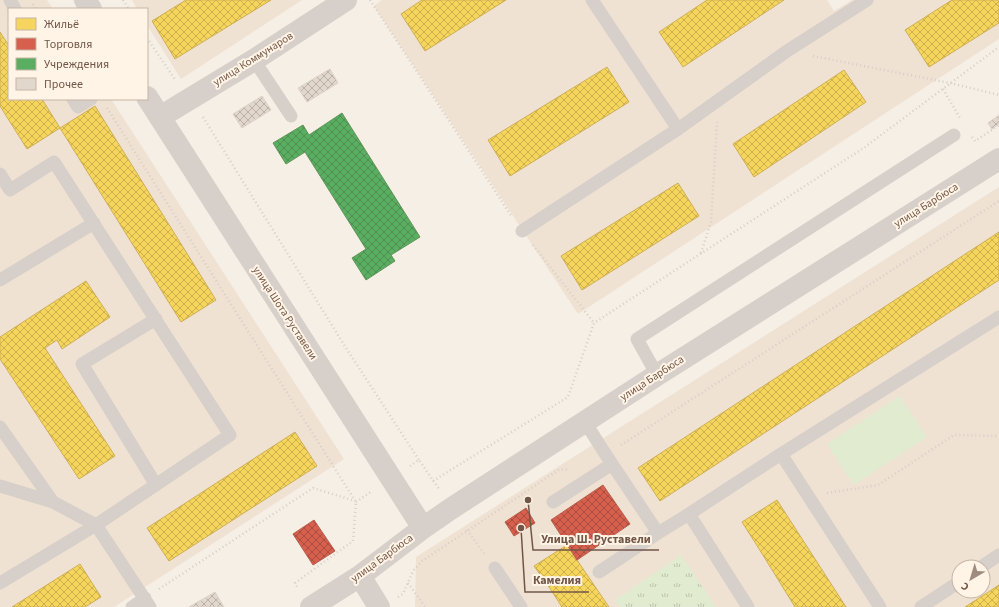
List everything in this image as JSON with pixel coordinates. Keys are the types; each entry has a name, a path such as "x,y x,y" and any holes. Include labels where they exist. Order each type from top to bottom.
{"street":[{"name":"улица Коммунаров","path":"160,117 254,60 346,0"},
{"name":"улица Шота Руставели","path":"148,99 423,528"},
{"name":"улица Барбюса","path":"306,601 360,576 423,528 657,375 999,159"},
{"path":"360,576 388,603"}],"lane":[{"path":"592,0 678,129"},
{"path":"522,231 678,129 788,51 867,0"},
{"path":"254,60 291,116"},
{"path":"74,100 78,107 89,100"},
{"path":"657,375 637,339 954,135"},
{"path":"0,174 10,190 54,162 230,435 96,525 0,583"},
{"path":"0,280 94,223"},
{"path":"599,572 782,454 999,318"},
{"path":"156,319 82,364 156,485"},
{"path":"585,422 658,533"},
{"path":"0,427 53,502"},
{"path":"782,454 880,607"},
{"path":"553,502 609,459"},
{"path":"0,486 53,502 96,525 148,603 132,607"},
{"path":"689,514 748,607"},
{"path":"495,568 521,607"},
{"path":"921,607 951,587"}],"path":[{"path":"370,0 522,231 594,323"},
{"path":"148,40 172,77 199,111 346,348 420,460"},
{"path":"433,480 568,397 594,323 865,147 999,47"},
{"path":"788,51 950,83 999,95"},
{"path":"702,253 711,222 718,100"},
{"path":"104,104 356,502 353,541 295,583 306,601"},
{"path":"609,459 999,202"},
{"path":"808,496 878,485 954,435 999,436"},
{"path":"388,603 403,594 413,571 422,561 436,551 560,469 573,471"},
{"path":"148,603 313,488 356,502"},
{"path":"408,582 425,607"}],"shaded area":[{"path":"0,0 47,0 52,8 8,8 8,100 112,100 344,459 114,607 0,607"},
{"path":"132,0 302,0 181,79 148,27 148,8 136,8"},
{"path":"382,0 827,0 834,11 852,0 999,0 999,39 578,314 374,6"},
{"path":"999,187 999,607 415,607 416,557"}],"green space":[{"path":"900,396 927,437 854,485 827,444"},
{"path":"681,555 716,607 620,607 615,600"}],"building: Жильё":[{"path":"186,0 271,0 175,59 152,21"},
{"path":"422,0 506,0 425,51 401,14"},
{"path":"707,0 784,0 683,67 659,32"},
{"path":"952,0 999,0 999,23 929,67 905,30"},
{"path":"0,32 8,44 8,100 43,100 60,128 27,149 0,106"},
{"path":"607,67 629,102 510,176 488,140"},
{"path":"844,70 866,102 754,177 733,144"},
{"path":"95,106 216,300 181,322 60,128"},
{"path":"678,183 699,216 582,290 561,256"},
{"path":"999,232 999,280 660,501 638,468"},
{"path":"86,281 110,317 62,349 57,340 45,348 115,456 79,479 0,359 0,337"},
{"path":"295,432 317,466 169,561 147,528"},
{"path":"777,500 846,607 795,607 742,522"},
{"path":"567,545 609,607 562,607 534,566"},
{"path":"80,564 101,597 85,607 12,607"},
{"path":"999,585 999,607 965,607 978,599 991,599 991,590"}],"building: Торговля":[{"path":"603,485 630,524 577,560 551,520"},
{"path":"526,508 535,523 514,536 505,522"},
{"path":"314,520 335,551 313,565 293,534"}],"building: Учреждения":[{"path":"342,113 420,237 391,255 395,261 366,280 352,258 366,249 305,152 286,164 273,143 303,125 309,135"}],"building: Прочее":[{"path":"330,69 338,83 307,102 298,88"},
{"path":"262,96 271,110 242,128 233,114"},
{"path":"999,115 999,124 992,129 988,123"},
{"path":"215,592 224,607 189,607"}],"place":[{"name":"Улица Ш. Руставели","path":"528,500"},
{"name":"Камелия","path":"521,528"}]}
